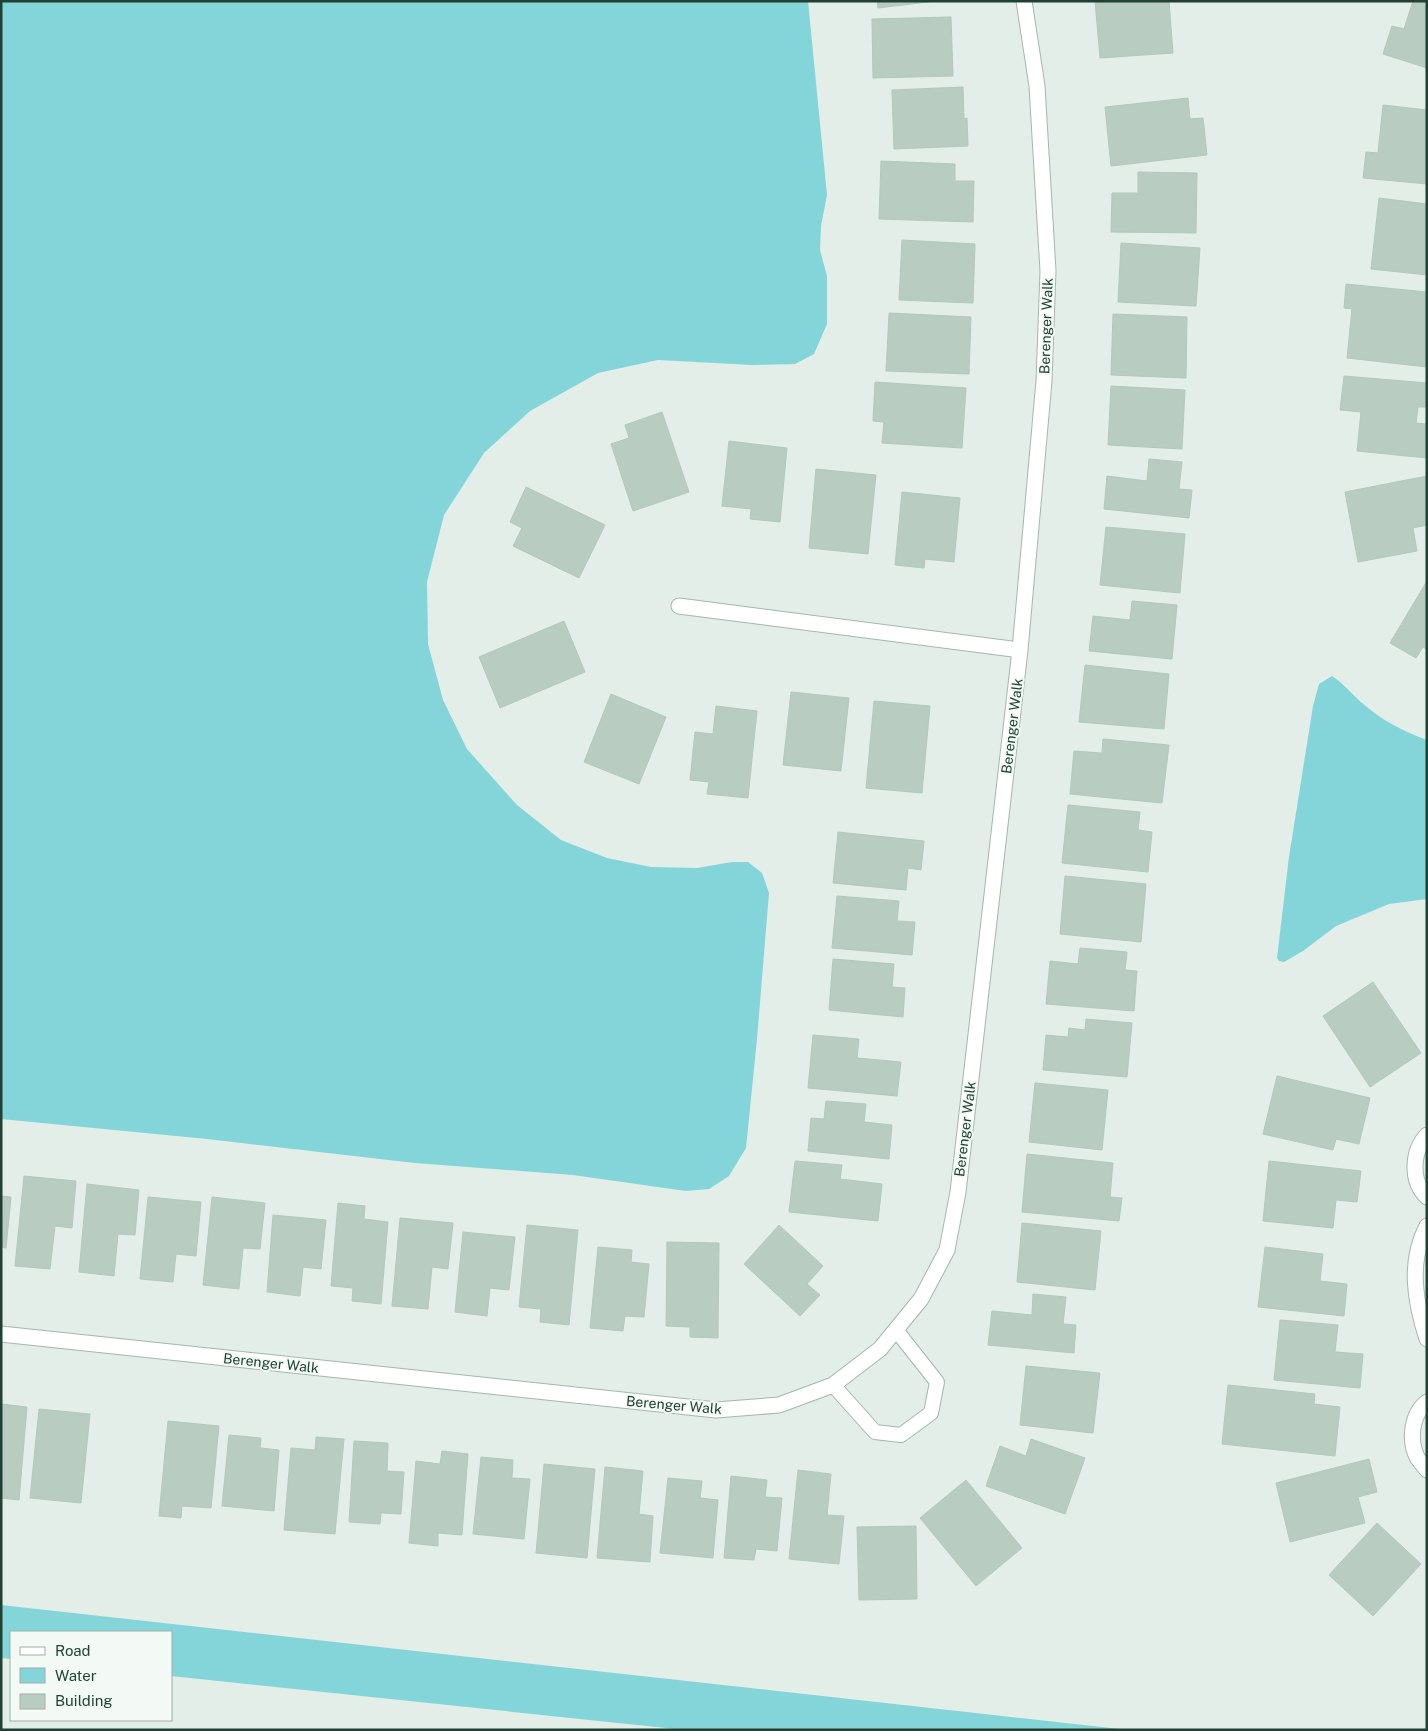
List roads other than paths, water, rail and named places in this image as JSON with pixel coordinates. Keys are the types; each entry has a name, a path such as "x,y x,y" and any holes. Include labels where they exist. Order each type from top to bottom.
{"street":[{"name":"Berenger Walk","path":"1,1334 716,1410 779,1405 833,1385 880,1349 921,1299 946,1250 958,1192 1020,650 1044,381 1048,271 1037,86 1024,1"},
{"path":"679,606 1020,650"},
{"path":"1427,1135 1421,1141 1415,1159 1416,1178 1427,1197"},
{"path":"1427,1226 1420,1238 1414,1273 1418,1311 1427,1339"},
{"path":"1427,1402 1414,1421 1412,1440 1417,1457 1427,1470"}],"lane":[{"path":"833,1385 875,1432 901,1434 931,1413 937,1382 896,1330"}],"water":[{"path":"1,1 808,1 827,195 821,226 820,250 827,276 827,324 814,354 795,364 752,365 658,360 598,373 530,411 484,453 444,515 427,582 428,644 443,700 467,749 517,805 561,840 607,858 651,867 697,868 732,862 748,862 762,873 769,893 746,1148 729,1176 709,1189 686,1191 573,1175 415,1163 207,1139 1,1119"},
{"path":"1332,676 1384,720 1427,740 1427,899 1389,904 1336,926 1303,951 1284,962 1279,961 1277,958 1289,857 1313,706 1319,684"},
{"path":"1,1605 1129,1730 685,1730 172,1676 172,1631 10,1631 10,1659 1,1658"}]}
